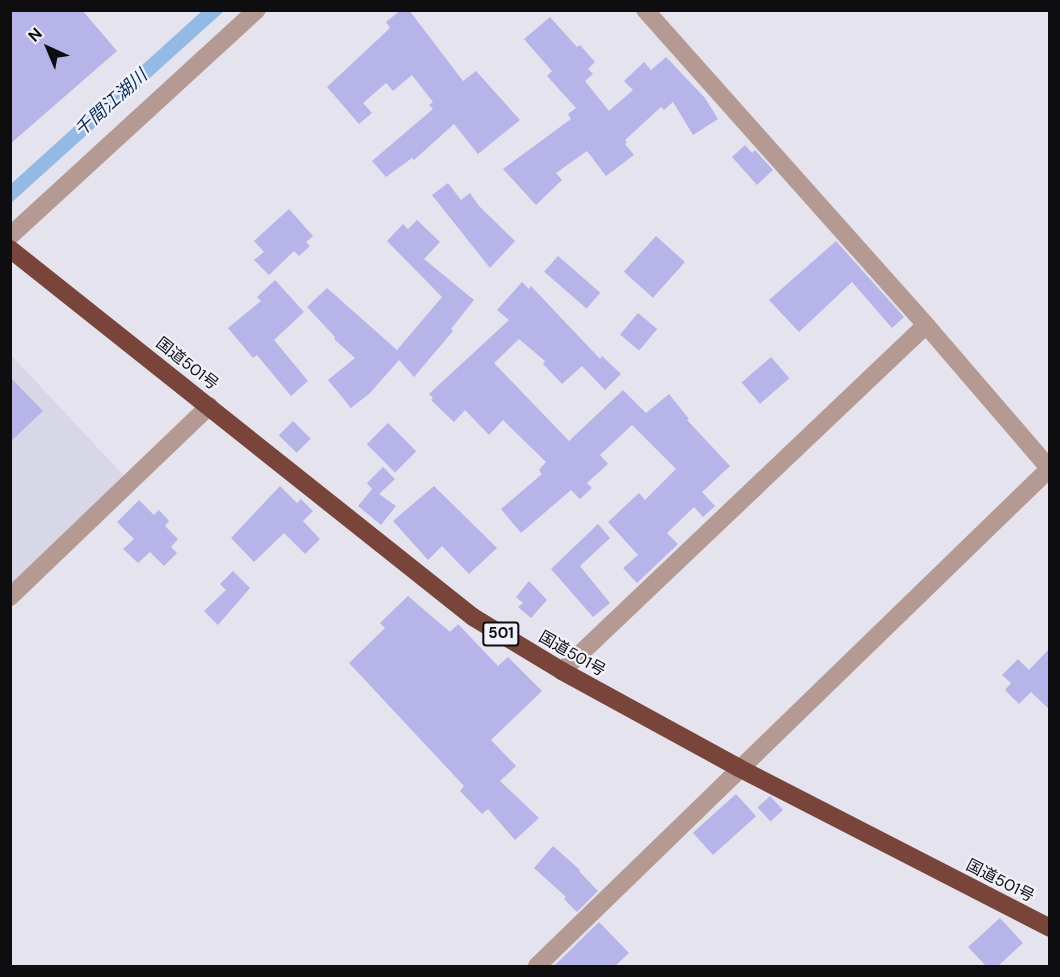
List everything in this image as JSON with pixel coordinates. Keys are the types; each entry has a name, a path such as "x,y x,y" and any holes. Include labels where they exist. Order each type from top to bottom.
{"highway":[{"name":"国道501号","path":"10,249 473,617 561,671 739,768 1050,928"}],"street":[{"path":"10,236 257,10"},
{"path":"537,966 1049,469 926,325 645,10"},
{"path":"561,671 926,325"},
{"path":"10,597 209,406"}],"shaded area":[{"path":"11,355 126,478 11,588"}],"water":[{"name":"千間江湖川","path":"202,11 224,11 11,203 11,184"}],"building":[{"path":"10,10 82,10 117,51 10,144"},
{"path":"401,10 409,10 463,81 476,71 520,120 478,154 454,124 414,160 412,158 386,177 372,161 433,109 429,105 433,102 412,75 393,91 386,83 363,103 372,113 359,124 327,87 390,28 386,22"},
{"path":"550,17 577,47 580,45 595,62 588,69 593,74 585,81 609,111 633,90 624,81 644,62 651,70 666,57 705,98 718,119 693,135 673,102 664,110 661,107 625,140 627,142 625,144 634,155 606,176 587,151 556,173 562,180 536,205 503,169 571,119 568,114 576,108 547,76 552,71 524,39"},
{"path":"745,145 752,153 755,150 773,170 757,185 732,157"},
{"path":"448,183 461,200 470,193 479,206 515,241 490,268 432,195"},
{"path":"289,209 313,236 306,242 310,246 299,256 294,251 269,275 254,260 264,252 254,241"},
{"path":"417,220 440,242 424,259 474,300 451,329 453,331 414,377 399,360 370,393 351,408 328,380 355,358 334,339 335,337 307,307 327,288 397,350 442,297 387,241 403,224 408,229"},
{"path":"656,236 685,262 653,298 624,272"},
{"path":"836,241 904,317 892,328 852,282 799,332 769,300"},
{"path":"558,256 600,293 586,309 544,272"},
{"path":"275,280 304,312 274,340 308,381 291,396 257,355 253,358 228,328 261,301 257,297"},
{"path":"522,282 529,289 531,286 600,359 602,356 621,374 605,390 582,366 562,384 543,364 545,361 519,339 494,363 569,441 623,390 646,413 669,394 689,419 687,420 730,466 702,492 715,506 703,517 694,507 667,533 678,544 637,583 623,568 638,555 608,522 639,493 645,500 676,469 632,425 600,455 608,464 587,483 592,488 580,499 571,490 521,533 501,509 542,474 539,470 546,462 503,420 489,435 465,410 454,422 431,400 433,398 429,394 509,320 497,310"},
{"path":"638,313 657,329 639,351 620,334"},
{"path":"771,357 789,378 760,404 742,383"},
{"path":"10,377 43,411 10,442"},
{"path":"293,421 311,439 297,453 279,435"},
{"path":"388,423 416,451 395,472 367,444"},
{"path":"383,467 395,479 379,494 396,506 381,525 358,506 372,489 367,483"},
{"path":"280,486 297,503 301,499 313,511 303,521 320,539 305,554 284,533 254,562 231,538"},
{"path":"434,486 497,548 469,574 442,546 428,560 393,521"},
{"path":"139,500 154,515 159,510 169,521 165,526 178,539 171,547 177,553 164,566 150,552 138,563 123,549 134,539 117,522"},
{"path":"598,524 610,538 580,566 610,603 593,617 551,569"},
{"path":"233,571 250,588 218,625 204,611 226,590 220,584"},
{"path":"529,581 547,600 531,618 518,607 523,603 516,597"},
{"path":"408,596 450,632 458,624 498,666 508,657 542,691 491,740 516,766 500,781 539,818 515,840 488,809 482,814 460,791 464,786 349,663 385,628 380,623"},
{"path":"1050,648 1050,710 1031,692 1019,704 1005,690 1011,683 1002,675 1018,659 1029,670"},
{"path":"736,794 756,816 713,855 693,833"},
{"path":"770,796 783,810 771,821 758,808"},
{"path":"553,846 580,870 598,891 577,912 564,899 566,897 534,868"},
{"path":"1000,918 1023,943 998,966 986,966 968,947"},
{"path":"599,922 629,953 615,966 554,966"}]}
